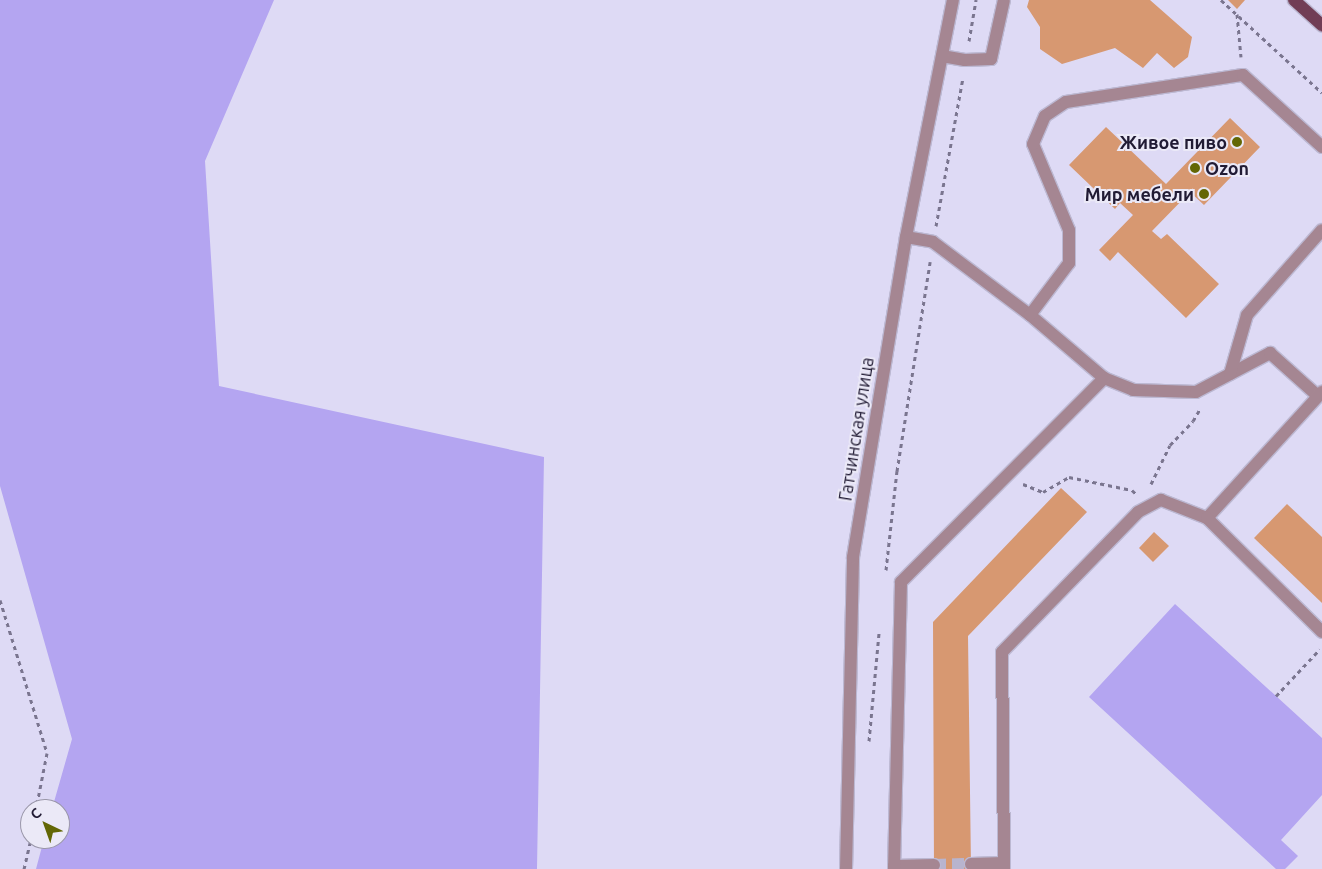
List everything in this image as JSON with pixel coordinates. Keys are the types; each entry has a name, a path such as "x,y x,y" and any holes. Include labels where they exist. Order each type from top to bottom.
{"main road":[{"path":"1294,0 1322,25"}],"street":[{"name":"Гатчинская улица","path":"846,869 853,557 906,237 953,0"},
{"path":"942,56 966,60 991,59 1004,0"},
{"path":"1030,315 1069,263 1069,230 1033,144 1045,116 1066,102 1243,75 1322,148"},
{"path":"1230,374 1247,315 1322,230"},
{"path":"906,237 933,242 1030,315 1104,378 1133,390 1196,392 1270,353 1320,394 1207,518"},
{"path":"934,865 894,867 901,582 1104,378"},
{"path":"971,864 1004,866 1002,652 1141,507 1161,500 1207,518 1322,632"}],"path":[{"path":"885,579 897,471 933,242 976,0"},
{"path":"1221,0 1322,93"},
{"path":"1237,14 1243,75"},
{"path":"1141,507 1170,445 1193,422 1214,383"},
{"path":"1005,476 1043,492 1069,477 1132,490 1141,507"},
{"path":"0,600 47,753 38,799"},
{"path":"868,752 880,628"},
{"path":"1276,696 1322,647"},
{"path":"24,869 29,849"}],"shaded area":[{"path":"0,0 274,0 205,161 219,386 544,457 537,869 36,869 41,849 70,849 70,799 55,799 72,739 0,486"},
{"path":"1175,604 1322,738 1322,795 1281,840 1298,856 1285,869 1276,869 1089,697"}],"building":[{"path":"1029,0 1150,0 1192,37 1188,57 1174,68 1157,53 1143,68 1115,48 1062,64 1040,49 1040,27 1027,7"},
{"path":"1228,0 1245,0 1237,9"},
{"path":"1230,118 1260,147 1204,205 1190,192 1152,231 1161,239 1167,234 1219,284 1186,318 1118,252 1110,261 1099,250 1133,215 1120,203 1115,209 1069,165 1106,127 1166,184"},
{"path":"1061,488 1087,512 968,636 971,869 934,869 933,622"},
{"path":"1287,504 1322,537 1322,603 1254,538"},
{"path":"1154,532 1169,546 1153,562 1139,548"}],"tunnel":[{"path":"934,865 971,864"}],"place":[{"name":"Живое пиво","path":"1237,142"},
{"name":"Ozon","path":"1195,168"},
{"name":"Мир мебели","path":"1204,194"}]}
